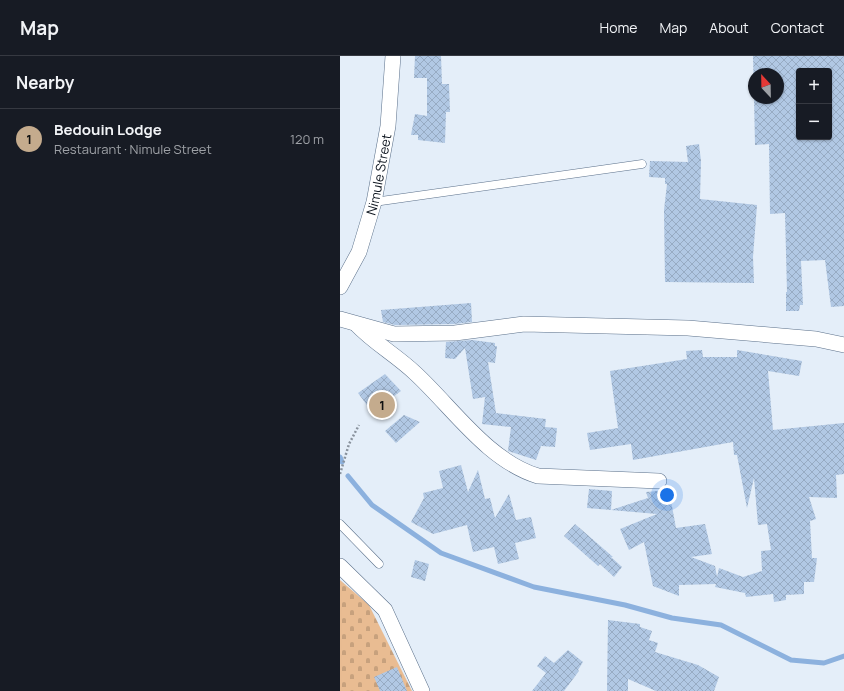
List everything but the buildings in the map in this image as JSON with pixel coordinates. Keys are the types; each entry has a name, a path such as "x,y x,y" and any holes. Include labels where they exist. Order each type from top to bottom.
{"street":[{"name":"Nimule Street","path":"340,287 359,252 374,202 388,126 393,56"},
{"path":"340,319 394,334 455,333 524,324 688,328 816,339 844,345"},
{"path":"356,323 372,340 407,366 431,388 479,438 522,471 538,476 659,481"},
{"path":"340,566 385,610 422,691"}],"lane":[{"path":"374,202 642,164"},
{"path":"340,524 379,564"}],"path":[{"path":"340,474 349,444 359,425"}],"green space":[{"path":"340,580 369,605 412,691 340,691"}],"waterway":[{"path":"340,457 342,462"},
{"path":"348,476 372,505 441,553 534,587 625,605 672,618 721,625 791,660 824,663 844,656"}],"place":[{"name":"Bedouin Lodge","path":"382,405"}]}
